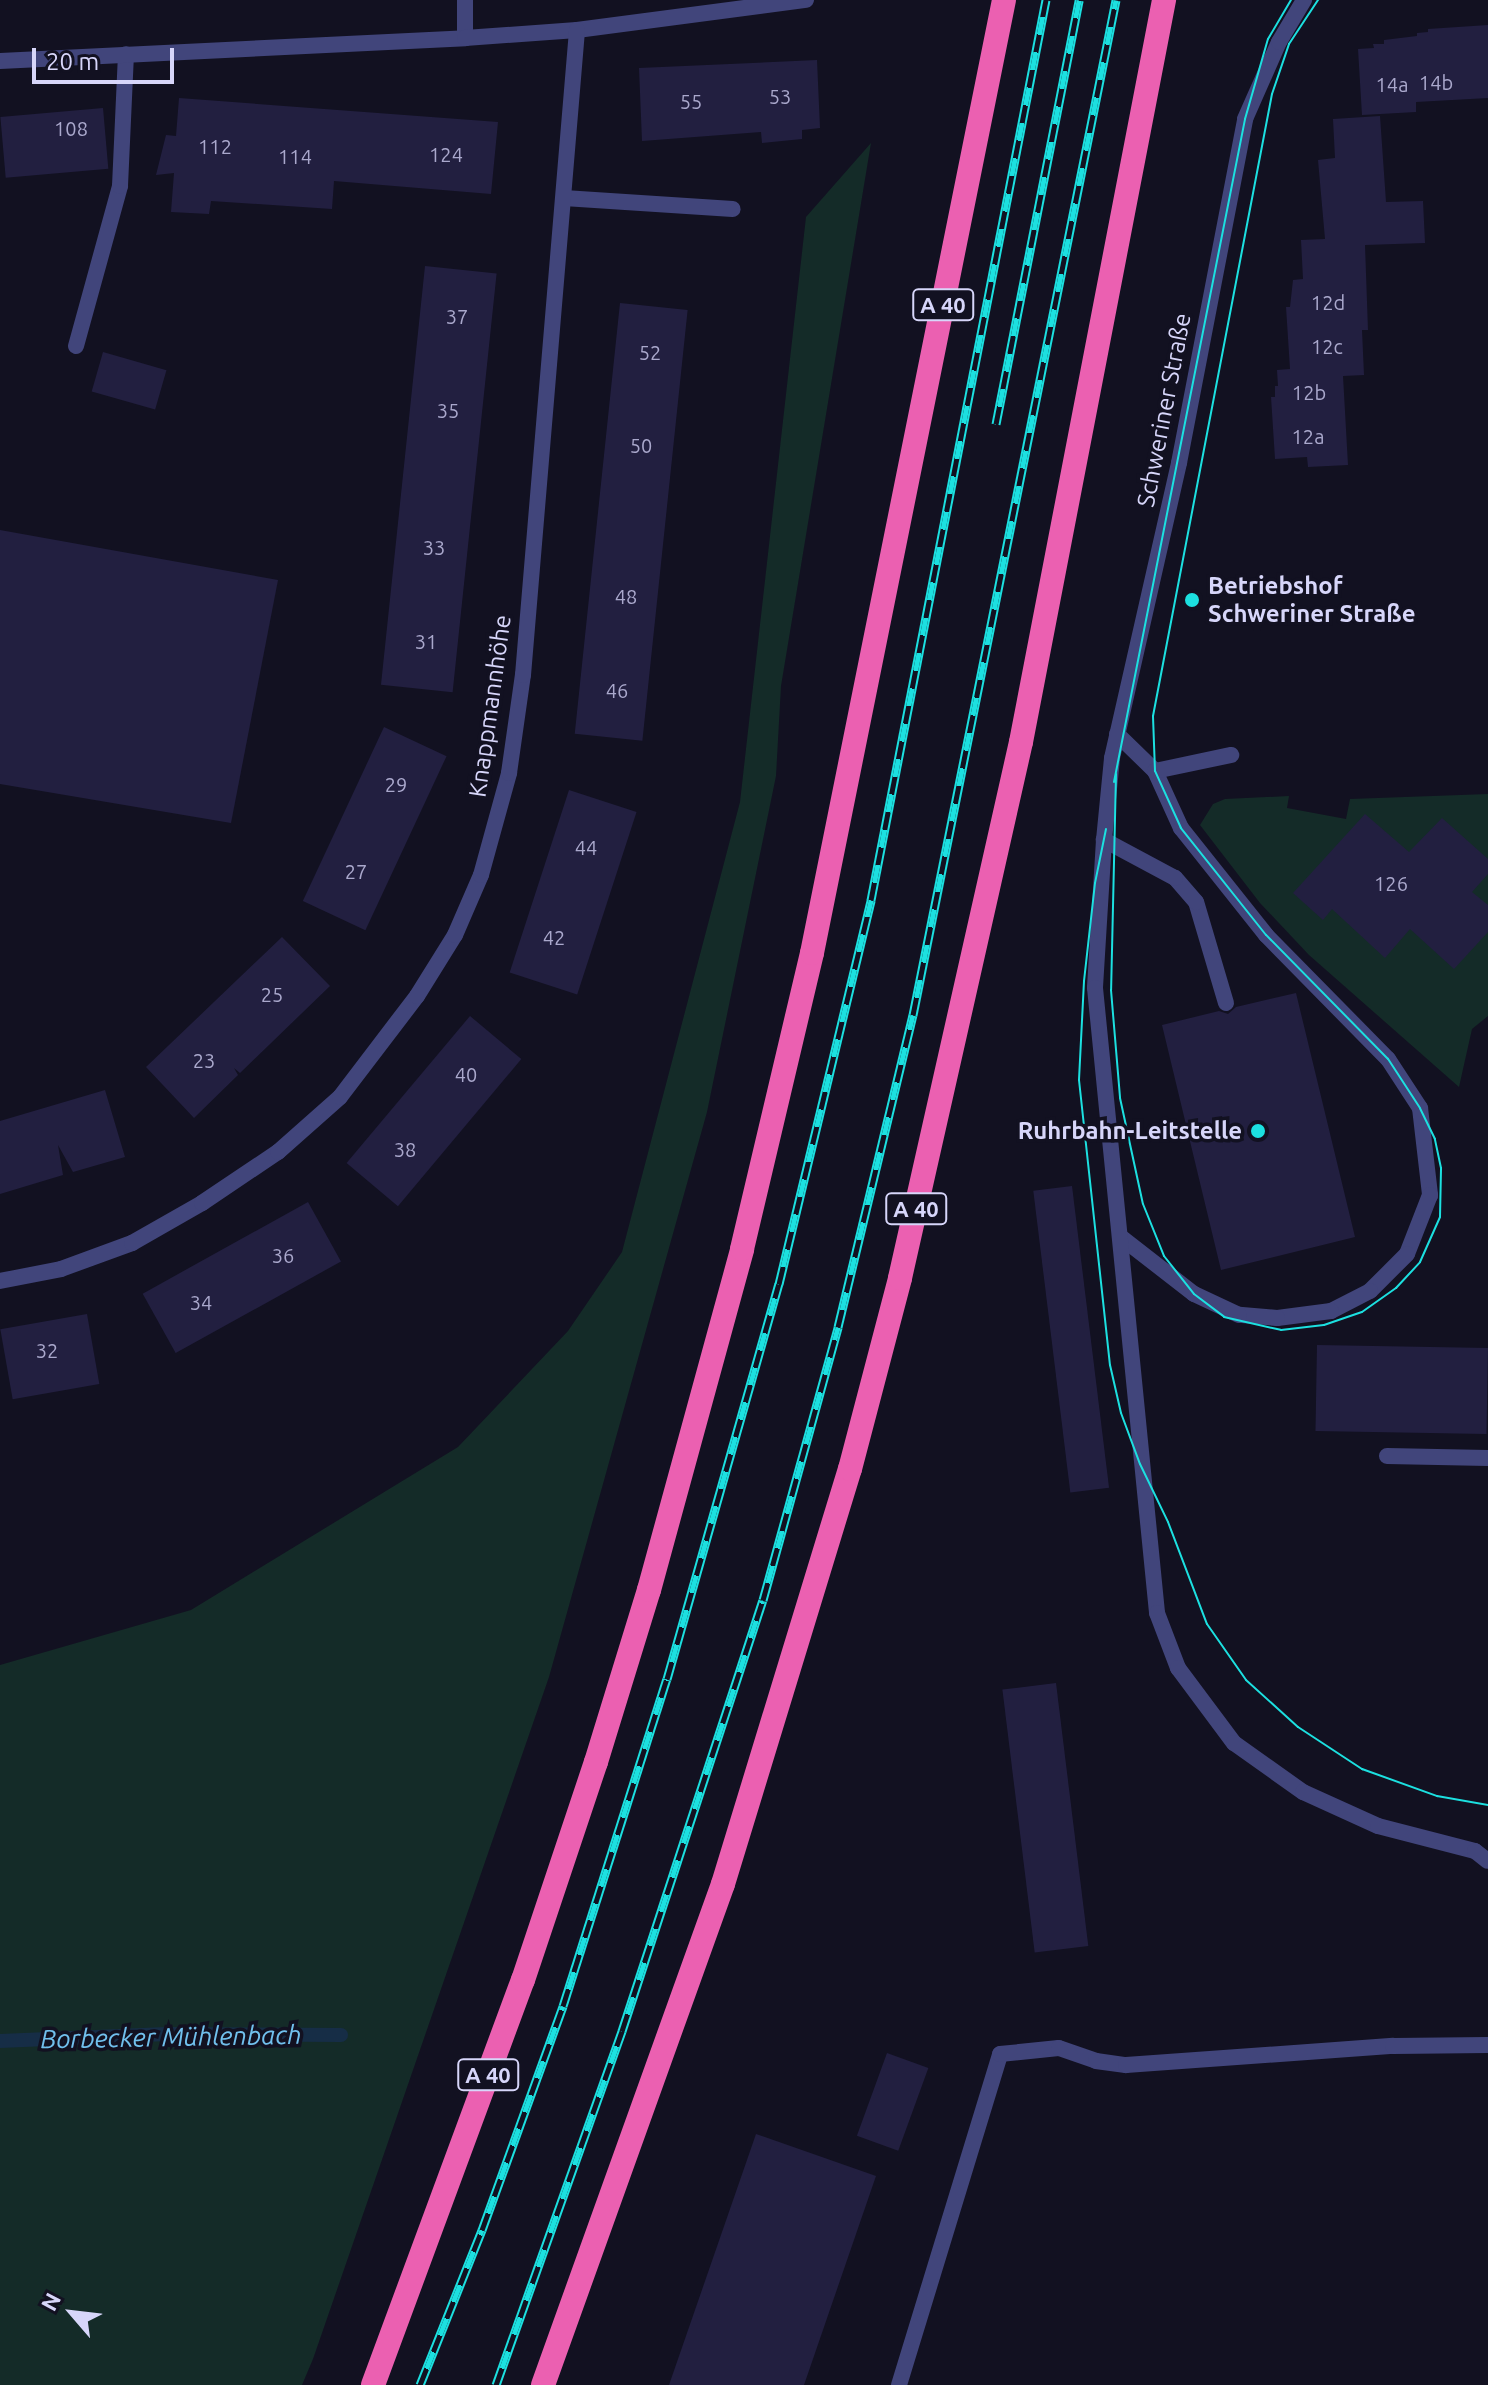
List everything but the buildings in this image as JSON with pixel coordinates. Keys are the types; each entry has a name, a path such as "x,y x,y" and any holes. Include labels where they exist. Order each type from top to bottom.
{"highway":[{"name":"A 40","path":"373,2385 523,1980 596,1762 649,1590 742,1249 812,953 1004,0"},
{"name":"A 40","path":"543,2385 723,1884 845,1483 900,1278 1021,742 1164,0"}],"street":[{"path":"465,0 465,38"},
{"path":"0,61 577,30 806,0"},
{"name":"Schweriner Straße","path":"1304,0 1279,42 1245,119 1179,463 1117,734 1104,840 1095,988 1122,1238 1131,1367 1157,1613 1178,1668 1234,1743 1303,1792 1378,1826 1475,1851 1488,1861"},
{"name":"Knappmannhöhe","path":"0,1281 61,1269 132,1243 202,1203 278,1152 340,1097 409,1008 455,935 481,875 509,773 523,675 577,30"},
{"path":"76,346 120,186 126,54"},
{"path":"564,198 733,209"},
{"path":"1117,734 1155,771 1181,828 1266,935 1388,1059 1420,1108 1430,1195 1407,1254 1370,1291 1331,1311 1290,1317 1239,1315 1194,1294 1122,1238"},
{"path":"1155,771 1231,755"},
{"path":"1104,840 1175,878 1196,902 1226,1003"},
{"path":"1387,1456 1488,1458"},
{"path":"899,2385 1000,2054 1059,2048 1096,2061 1126,2065 1393,2046 1488,2045"}],"green space":[{"path":"871,143 781,686 776,776 707,1112 549,1677 313,2359 302,2385 0,2385 0,1665 191,1610 458,1447 568,1331 622,1252 740,802 806,217"},
{"path":"1488,794 1488,1016 1472,1029 1459,1087 1309,955 1260,903 1200,825 1213,804 1225,799 1289,796 1287,808 1346,819 1350,799"}],"waterway":[{"name":"Borbecker Mühlenbach","path":"0,2041 167,2034 341,2035"}],"tram line":[{"path":"1114,782 1245,119 1268,39 1291,0"},
{"path":"1116,774 1111,990 1120,1098 1143,1204 1164,1256 1194,1294 1224,1317 1281,1330 1324,1325 1362,1312 1396,1288 1420,1262 1440,1217 1441,1168 1435,1139 1420,1108 1388,1059 1266,935 1181,828 1155,771 1153,716 1272,94 1289,44 1318,0"},
{"path":"1106,829 1095,883 1084,981 1079,1080 1110,1365 1121,1413 1140,1464 1168,1522 1207,1624 1246,1680 1298,1727 1362,1769 1437,1796 1488,1805"}],"railway":[{"path":"420,2385 482,2230 563,2006 667,1679 779,1284 871,900 1046,0"},
{"path":"996,424 1079,0"},
{"path":"496,2385 622,2031 763,1600 838,1327 913,1015 1116,0"}],"place":[{"name":"Betriebshof Schweriner Straße","path":"1192,600"},
{"name":"Ruhrbahn-Leitstelle","path":"1258,1131"}]}
